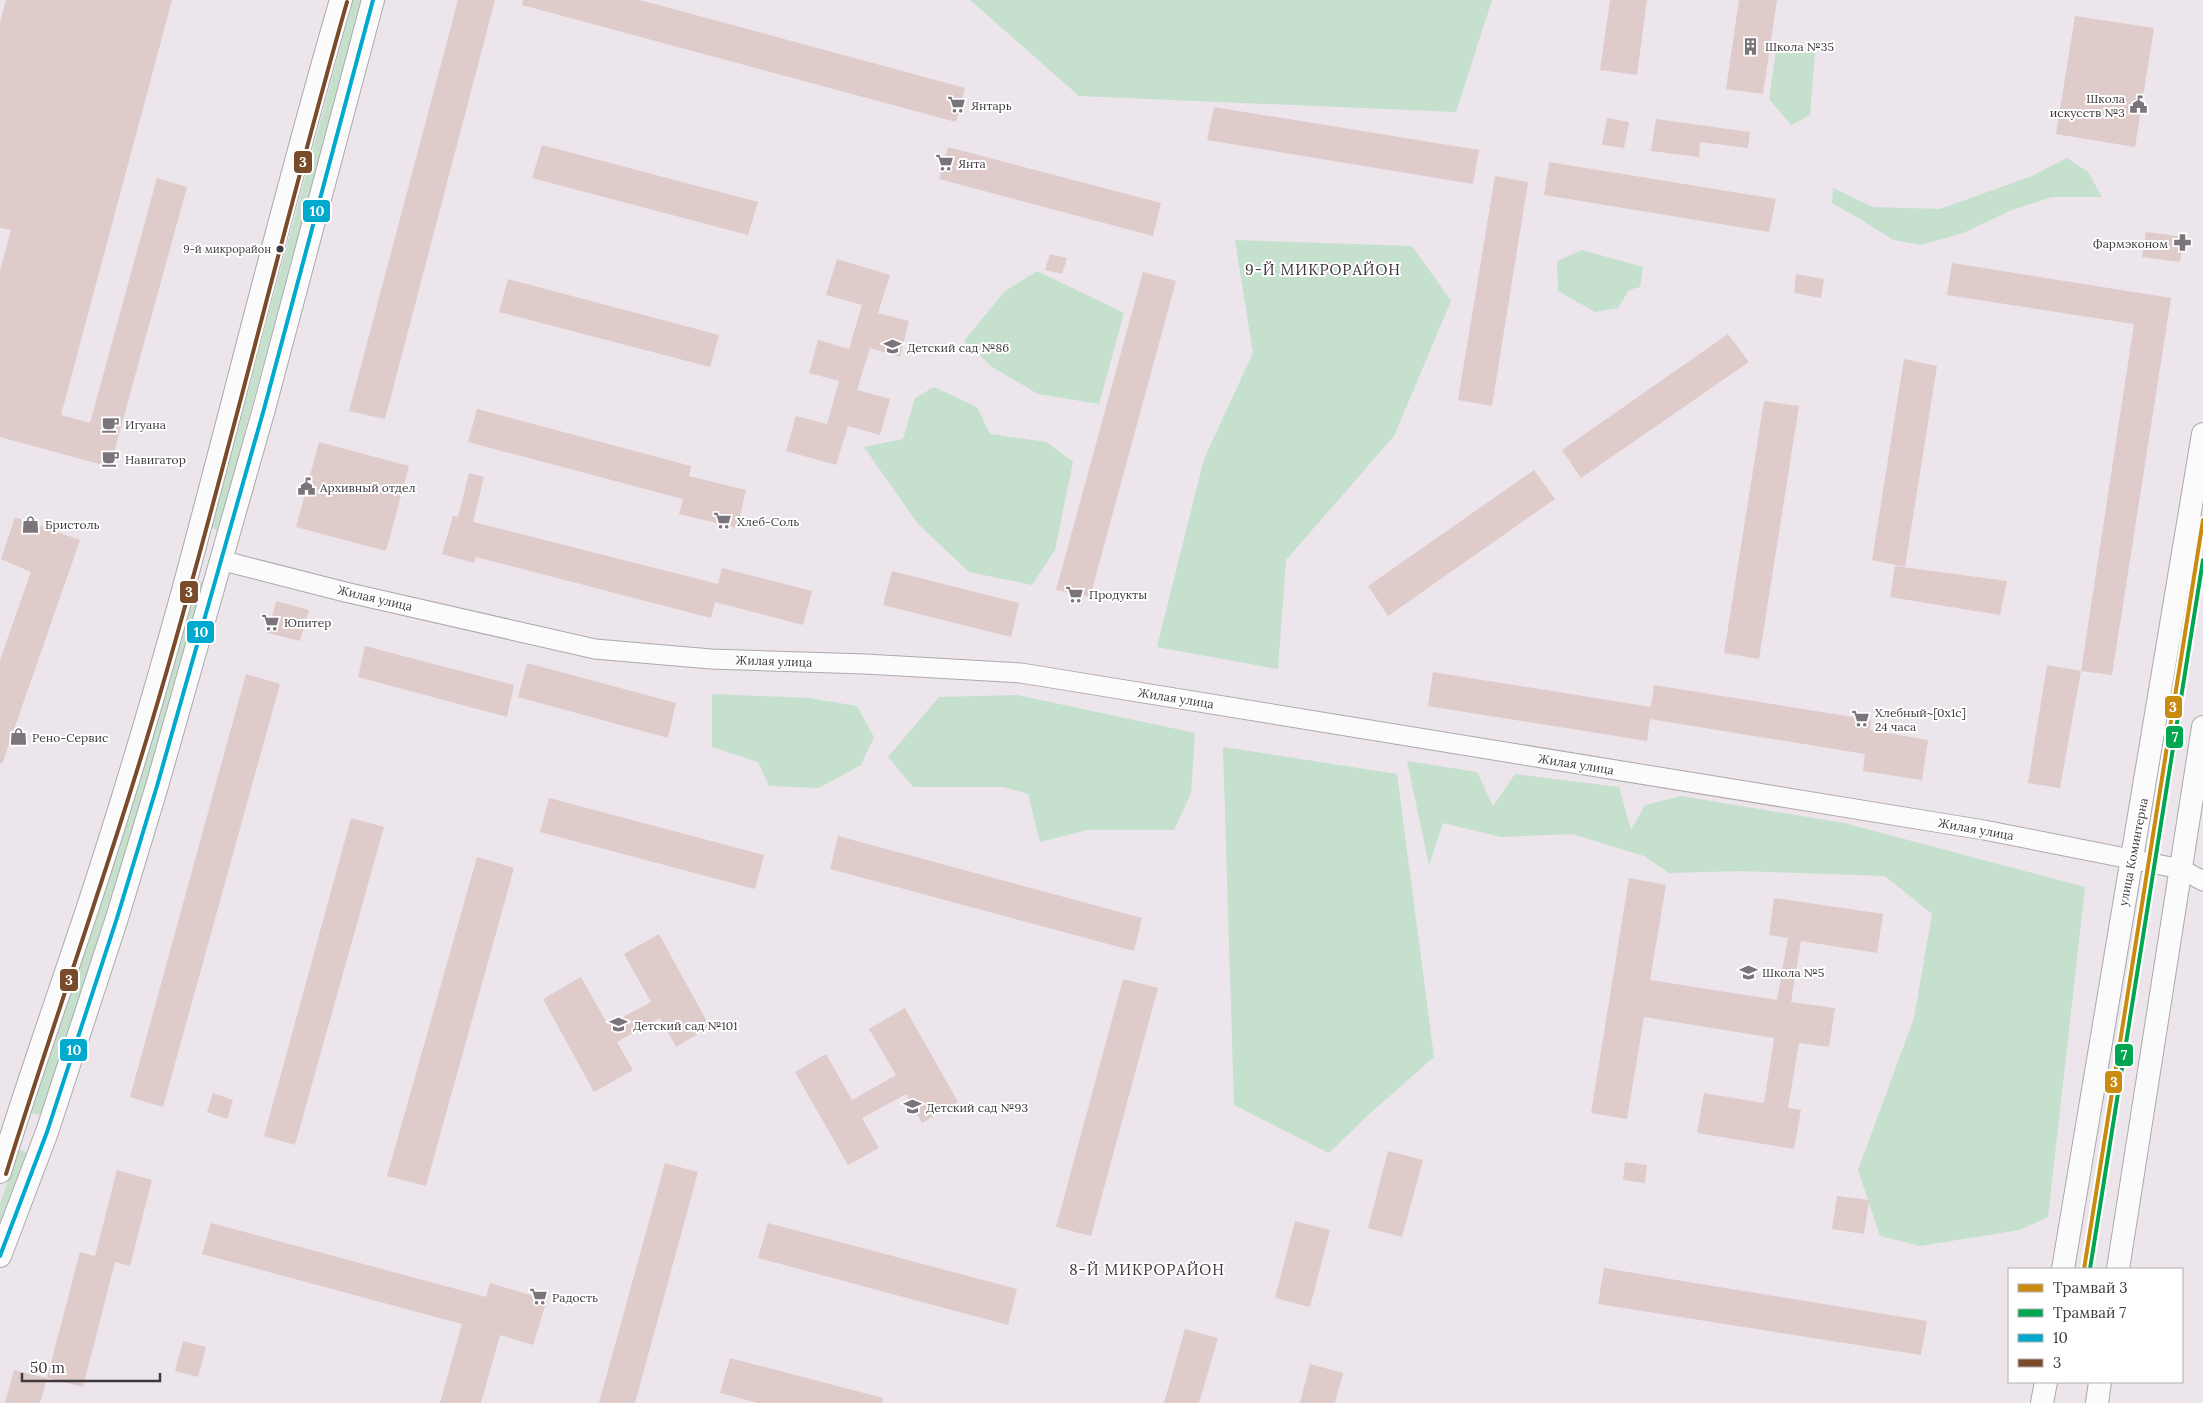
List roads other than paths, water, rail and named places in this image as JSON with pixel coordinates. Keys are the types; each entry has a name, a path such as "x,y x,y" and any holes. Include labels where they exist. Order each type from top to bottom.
{"street":[{"path":"0,1172 88,907 181,597 237,393 309,106 341,0"},
{"path":"0,1256 47,1132 117,918 198,644 220,560 264,409 373,0"},
{"name":"улица Коминтерна","path":"2063,1268 2203,434"},
{"name":"Жилая улица","path":"220,560 345,592 595,649 711,659 865,664 1021,673 1984,830 2181,869 2203,881"},
{"path":"2118,1268 2203,727"},
{"path":"2042,1403 2046,1383"},
{"path":"2097,1403 2100,1383"}],"tram line":[{"name":"3","path":"2084,1268 2203,520"},
{"name":"7","path":"2090,1268 2203,560"}],"place":[{"name":"Школа №35","path":"1751,46"},
{"name":"Янтарь","path":"957,105"},
{"name":"Школа искусств №3","path":"2139,105"},
{"name":"Янта","path":"944,163"},
{"name":"Фармэконом","path":"2182,243"},
{"name":"9-й микрорайон","path":"280,249"},
{"name":"Детский сад №86","path":"893,347"},
{"name":"Игуана","path":"111,424"},
{"name":"Навигатор","path":"111,459"},
{"name":"Архивный отдел","path":"306,487"},
{"name":"Хлеб-Соль","path":"723,521"},
{"name":"Бристоль","path":"31,524"},
{"name":"Продукты","path":"1075,594"},
{"name":"Юпитер","path":"270,622"},
{"name":"Хлебный~[0x1c] 24 часа","path":"1861,719"},
{"name":"Рено-Сервис","path":"18,737"},
{"name":"Школа №5","path":"1748,972"},
{"name":"Детский сад №101","path":"619,1025"},
{"name":"Детский сад №93","path":"912,1107"},
{"name":"Радость","path":"538,1297"}],"district":[{"name":"9-Й МИКРОРАЙОН","path":"1323,269"},
{"name":"8-Й МИКРОРАЙОН","path":"1147,1269"}]}
